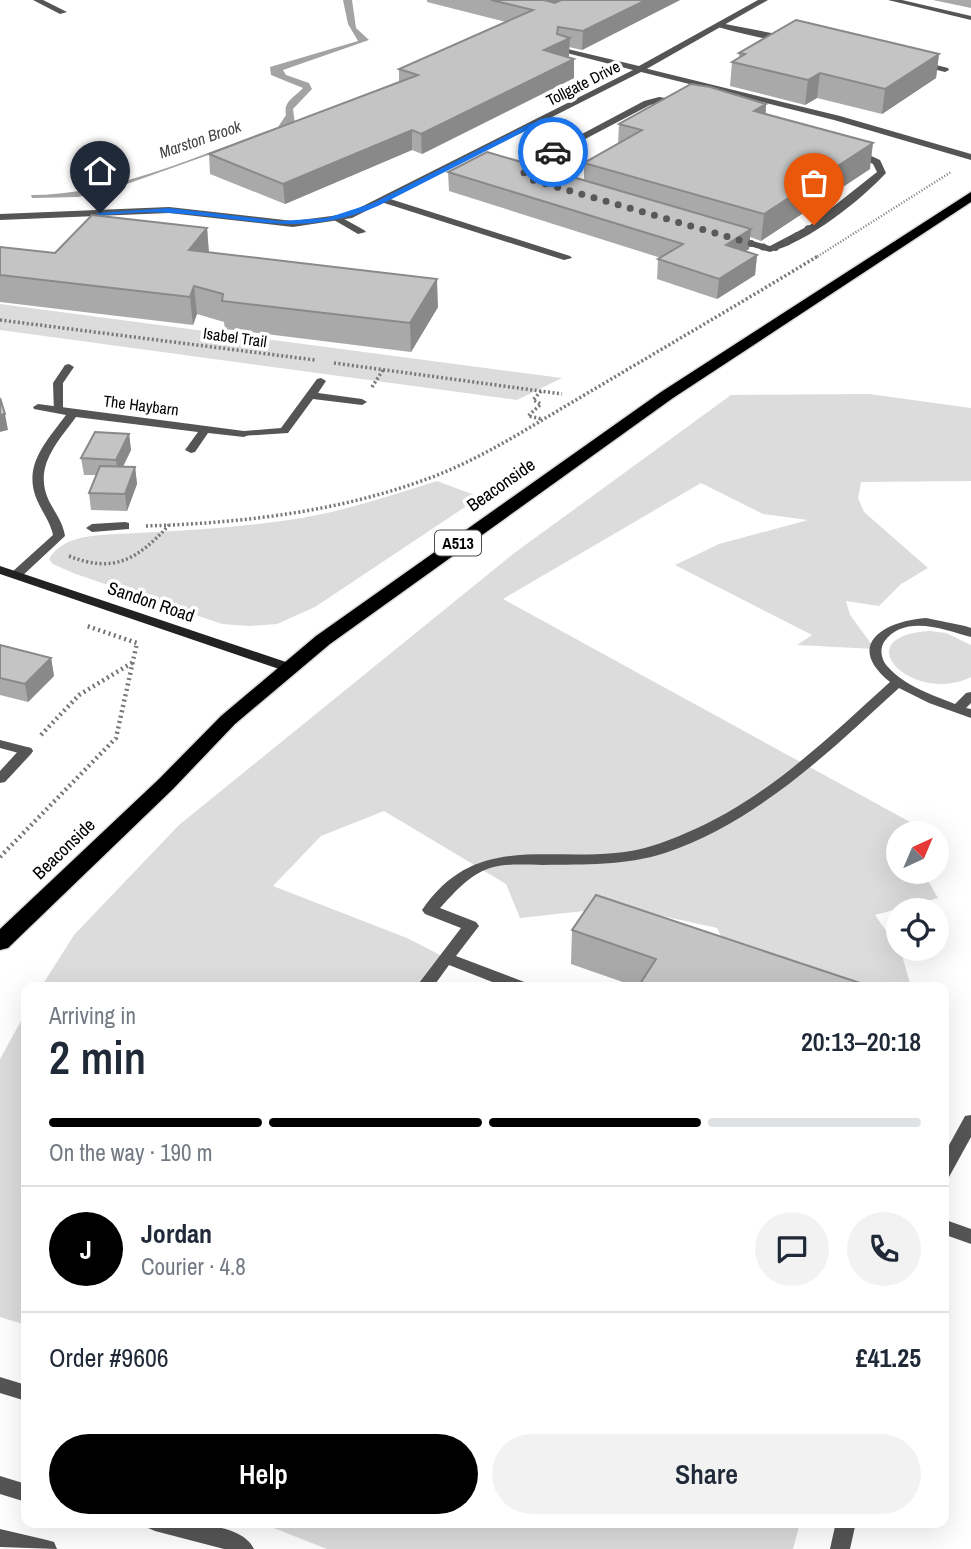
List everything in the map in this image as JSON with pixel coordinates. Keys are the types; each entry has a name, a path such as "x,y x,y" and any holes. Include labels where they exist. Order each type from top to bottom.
{"highway":[{"name":"Beaconside","path":"0,942 166,784 228,720 373,603 667,396 971,195"}],"main road":[{"name":"Sandon Road","path":"0,570 290,668"}],"street":[{"path":"37,0 63,12"},
{"name":"Tollgate Drive","path":"0,217 169,210 280,223 308,223 337,218 384,200 534,124 764,0"},
{"path":"892,0 971,18"},
{"path":"720,25 772,37 797,36"},
{"path":"562,49 837,118 971,157"},
{"path":"906,60 945,70"},
{"path":"534,124 579,137 646,103 659,100 685,102 855,152 877,162 882,173 814,225 781,246 770,249 533,180 524,174 524,168 579,137"},
{"path":"384,200 567,258"},
{"path":"337,218 361,232"},
{"path":"58,410 58,383 69,367"},
{"name":"The Haybarn","path":"38,407 244,434 284,431 321,381"},
{"path":"310,395 362,402"},
{"path":"16,575 59,536 59,527 41,498 35,474 46,448 73,413"},
{"path":"191,450 205,429"},
{"path":"92,528 125,526"},
{"path":"971,633 944,624 924,622 905,625 890,630 879,639 874,649 878,662 898,682 971,714"},
{"path":"428,982 471,926 430,910 460,878 480,866 505,860 612,858 657,851 691,838 727,820 775,786 838,737 898,682"},
{"path":"957,709 971,696"},
{"path":"0,744 26,751 0,779"},
{"path":"446,958 508,982"},
{"path":"949,1161 971,1121"},
{"path":"949,1228 971,1237"},
{"path":"0,1385 21,1391"},
{"path":"0,1485 21,1491"},
{"path":"178,1528 227,1540 244,1549"},
{"path":"840,1549 845,1528"},
{"path":"0,1538 47,1549"}],"path":[{"path":"125,526 221,523 361,500 429,479 553,413 709,324 959,166"},
{"name":"Isabel Trail","path":"0,320 317,360"},
{"path":"330,362 562,394"},
{"path":"542,390 533,400 541,404 528,416 542,419"},
{"path":"50,546 92,566 103,566 120,562 151,546 169,525"},
{"path":"0,857 116,737 135,662 137,643 75,622"},
{"path":"26,751 79,695 135,662"}],"shaded area":[{"path":"343,0 352,0 356,28 369,40 283,70 286,75 309,83 312,89 293,109 295,124 110,190 78,197 32,198 31,195 63,193 125,181 278,127 286,115 286,106 303,88 271,75 270,67 358,41 348,24"},
{"path":"0,304 562,378 517,400 0,330"},
{"path":"869,394 971,408 971,481 861,482 858,498 864,512 928,568 901,584 879,606 846,601 850,615 875,649 797,645 812,635 675,565 719,544 808,520 763,514 701,483 503,599 908,821 886,821 886,884 930,884 938,898 886,898 886,912 875,915 886,931 886,961 904,961 910,982 751,982 742,979 717,928 621,907 520,918 506,884 384,811 321,836 273,886 407,938 446,958 428,982 44,982 74,935 179,825 513,554 731,395"},
{"path":"437,481 480,497 315,607 277,624 222,624 73,573 53,564 49,559 62,546 87,537 232,527 302,518"},
{"path":"930,631 946,633 971,645 971,677 949,684 928,683 910,677 896,667 889,655 892,644 904,636"},
{"path":"21,1021 21,1323 0,1317 0,1059"},
{"path":"274,1528 798,1528 793,1549 327,1549"}],"building":[{"path":"491,0 544,0 555,3 561,0 646,0 583,31 558,27 557,34 570,38 544,50 574,59 421,134 412,130 283,184 209,154 418,75 399,69 533,10"},
{"path":"796,20 939,54 885,89 820,73 808,80 732,62 745,54 739,53"},
{"path":"691,84 766,104 754,111 873,143 764,214 584,163 642,130 619,124"},
{"path":"487,152 751,229 726,245 757,255 719,279 658,259 683,244 448,172"},
{"path":"92,215 207,228 189,250 437,279 410,323 222,301 223,294 194,286 190,297 0,275 0,247 55,253"},
{"path":"0,398 5,414 0,415"},
{"path":"95,432 129,434 116,460 81,458"},
{"path":"100,466 135,467 125,494 89,493"},
{"path":"0,645 51,658 25,684 0,678"},
{"path":"596,895 857,982 641,982 656,959 572,930"}],"way so far":[{"path":"553,152 524,168 524,174 533,180 770,249 781,246 814,225"}],"route":[{"path":"100,213 169,210 280,223 327,221 349,216 376,204 534,124 579,137 553,152"}],"water label":[{"name":"Marston Brook","path":"200,139"}]}
